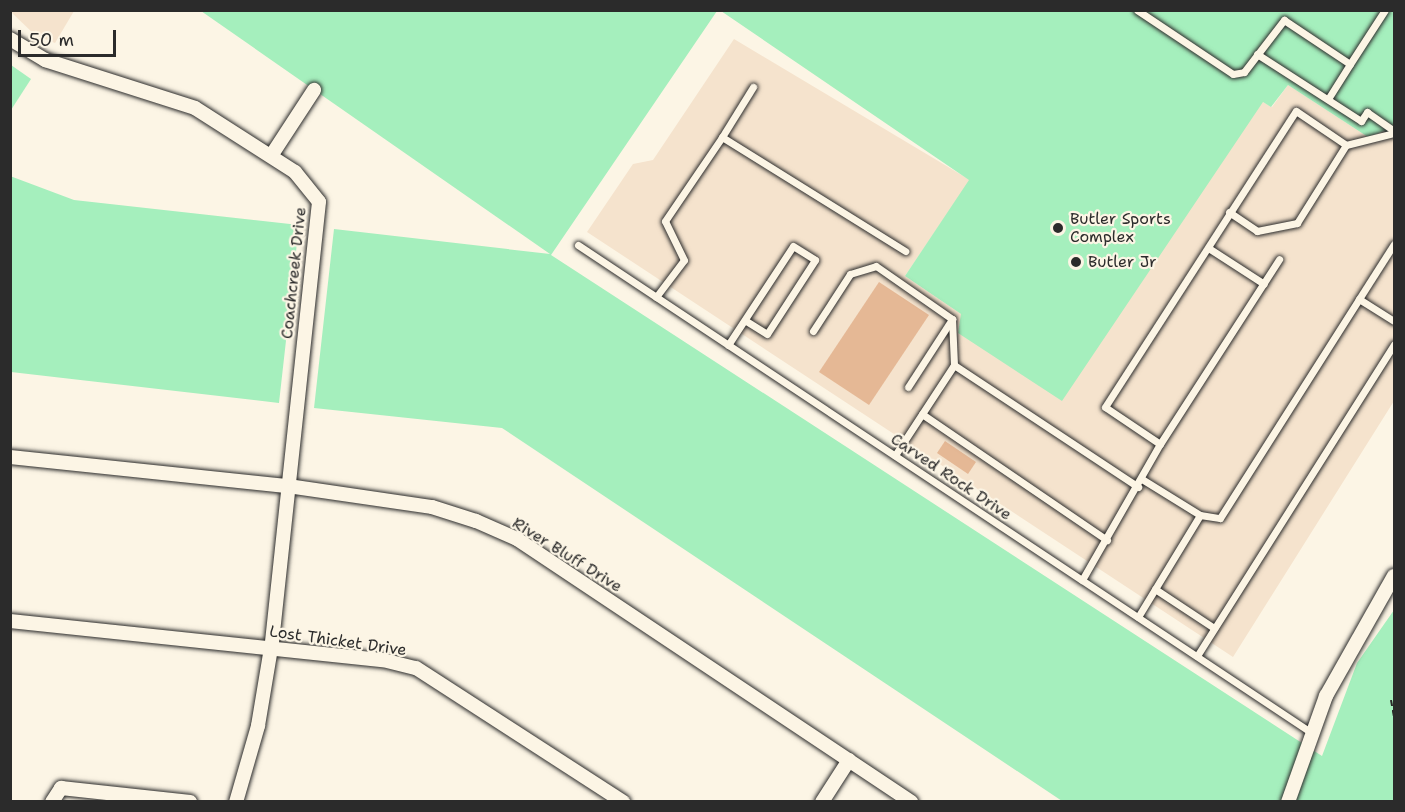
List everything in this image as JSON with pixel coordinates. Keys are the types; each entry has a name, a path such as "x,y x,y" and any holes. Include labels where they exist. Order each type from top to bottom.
{"street":[{"name":"Coachcreek Drive","path":"10,39 45,60 195,108 271,156 310,186 319,202 271,648 258,726 236,801"},
{"path":"271,156 315,90"},
{"name":"River Bluff Drive","path":"10,457 288,486 432,507 517,539 911,801"},
{"path":"1288,801 1310,730 1395,576"},
{"name":"Lost Thicket Drive","path":"10,621 271,648 416,668 623,801"},
{"path":"822,801 849,760"},
{"path":"52,801 61,788 190,801"}],"lane":[{"path":"1137,10 1233,74 1245,72 1284,20 1350,64"},
{"path":"1328,99 1385,10"},
{"path":"1257,54 1361,121 1367,112 1395,132"},
{"path":"656,297 684,260 665,221 753,87"},
{"path":"1160,444 1105,407 1210,249 1229,212 1296,111 1346,145"},
{"path":"1229,212 1257,231 1297,223 1346,145 1395,132"},
{"path":"722,137 905,251"},
{"path":"1142,479 1200,515 1220,518 1395,244"},
{"name":"Carved Rock Drive","path":"578,245 1310,730"},
{"path":"728,345 793,246 815,260 767,334 745,320"},
{"path":"1210,249 1264,284"},
{"path":"1082,580 1138,487 1160,444 1279,259"},
{"path":"813,331 850,274 876,266 952,319"},
{"path":"1359,299 1395,321"},
{"path":"895,455 954,365 952,319"},
{"path":"908,387 952,319"},
{"path":"1197,656 1395,344"},
{"path":"954,365 1138,487"},
{"path":"922,414 1107,540"},
{"path":"1138,617 1200,515"},
{"path":"1155,589 1214,628"}],"path":[{"path":"1391,700 1395,717"}],"shaded area":[{"path":"10,11 74,11 55,43 35,35"},
{"path":"734,39 970,180 905,276 961,314 1263,102 1272,107 1288,85 1368,137 1384,131 1394,138 1394,401 1233,657 587,232 633,164 653,160"}],"green space":[{"path":"201,11 717,11 551,255 1322,756 1357,663 1394,610 1394,801 1062,801 502,428 314,408 334,229 550,254"},
{"name":"Butler Sports Complex","path":"721,11 1394,11 1394,138 1384,131 1368,137 1288,85 1271,107 1263,102 1062,401 958,333 961,314 905,276 969,180"},
{"path":"11,65 31,79 11,110"},
{"path":"10,176 74,200 299,225 279,403 11,372"}],"building":[{"path":"879,282 929,315 869,405 819,372"},
{"path":"945,441 976,462 968,474 937,453"}],"place":[{"name":"Butler Sports Complex","path":"1058,228"},
{"name":"Butler Jr","path":"1076,262"}]}
